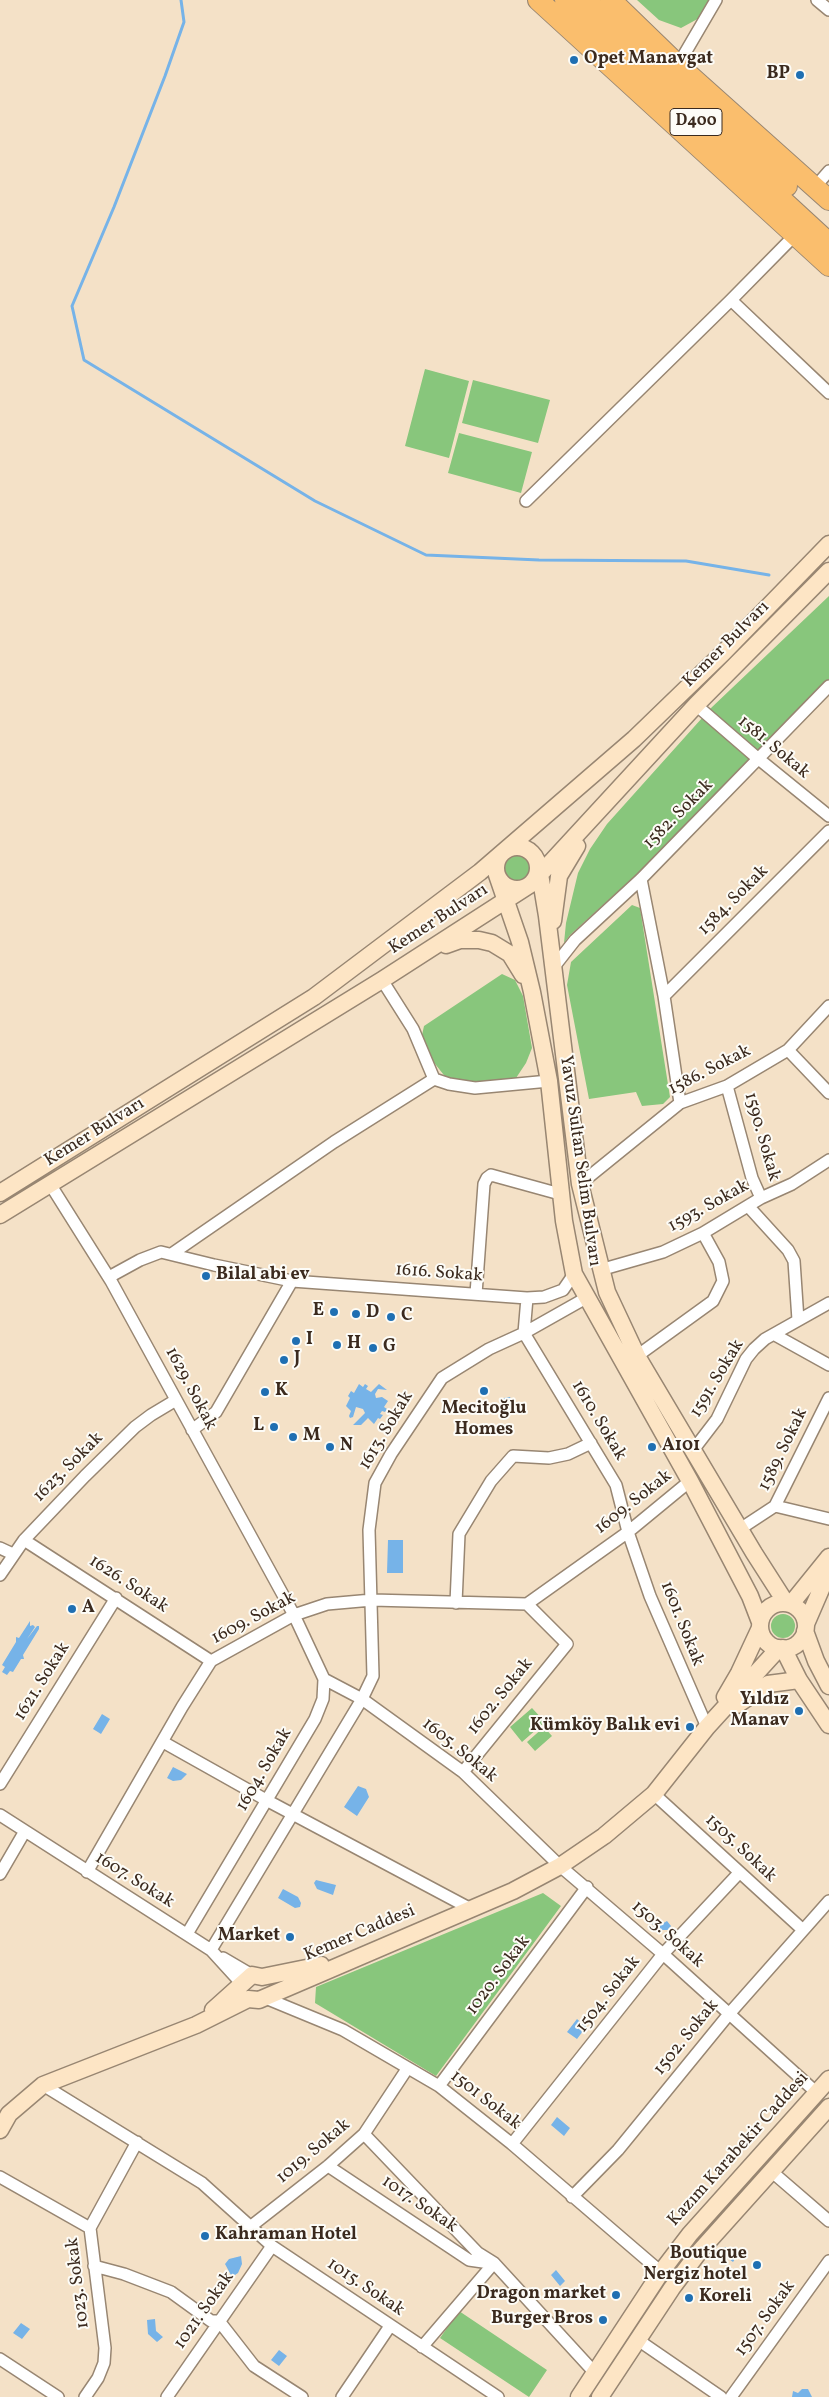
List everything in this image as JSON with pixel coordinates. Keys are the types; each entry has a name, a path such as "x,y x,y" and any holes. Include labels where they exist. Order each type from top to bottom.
{"highway":[{"path":"538,0 829,266"},
{"name":"D400","path":"565,0 829,243"},
{"name":"D400","path":"586,0 829,224"},
{"path":"611,0 678,65 822,194"}],"main road":[{"name":"Kemer Bulvarı","path":"0,1193 314,997 444,900 634,739 829,544"},
{"name":"Kemer Bulvarı","path":"0,1214 382,980 506,901 537,874 591,820 696,705 829,571"},
{"path":"550,941 560,876 591,820"},
{"path":"518,846 525,847 532,851 537,874 525,888 512,888 500,881 497,875 496,862 504,850 518,846"},
{"name":"Yavuz Sultan Selim Bulvarı","path":"537,874 550,941 580,1184 600,1270 617,1318 637,1356 740,1529 788,1604"},
{"name":"Yavuz Sultan Selim Bulvarı","path":"497,875 532,992 548,1081 560,1194 574,1274 690,1481 750,1596 760,1625"},
{"path":"425,952 460,940 479,940 492,944 510,954 532,992"},
{"path":"788,1604 829,1557"},
{"path":"781,1648 798,1643 829,1571"},
{"path":"828,1682 801,1612 788,1604 771,1606 766,1610 760,1625 766,1641 781,1648 829,1726"},
{"name":"Kemer Caddesi","path":"707,1727 739,1673 760,1625"},
{"name":"Kemer Caddesi","path":"0,2130 5,2111 43,2086 196,2025 253,1987 357,1957 513,1891 560,1866 604,1836 654,1794 707,1727 781,1648"},
{"path":"707,1727 768,1684 799,1680"},
{"name":"Kazım Karabekir Caddesi","path":"578,2397 660,2272 690,2234 829,2079"},
{"path":"600,2397 672,2288 699,2252 829,2107"}],"street":[{"path":"678,65 716,0"},
{"path":"817,0 829,10"},
{"path":"822,194 829,171"},
{"path":"526,501 795,235"},
{"path":"731,300 829,393"},
{"name":"1582. Sokak","path":"553,968 575,940 642,879 829,686"},
{"name":"1581. Sokak","path":"696,705 759,760 829,816"},
{"name":"1584. Sokak","path":"664,996 829,831"},
{"path":"642,879 664,996 680,1103"},
{"path":"382,980 413,1029 434,1079 449,1084 476,1088 548,1081"},
{"name":"1586. Sokak","path":"580,1184 680,1103 727,1086 788,1050 829,1006"},
{"path":"788,1050 829,1093"},
{"path":"109,1277 149,1256 162,1252 173,1253 334,1142 434,1079"},
{"name":"1590. Sokak","path":"727,1086 752,1178 761,1198"},
{"name":"1593. Sokak","path":"600,1270 663,1252 703,1233 761,1198 792,1184 829,1160"},
{"path":"476,1294 486,1178 492,1176 560,1194"},
{"name":"1629. Sokak","path":"50,1184 109,1277 294,1615"},
{"path":"748,1206 788,1250 794,1260 798,1320"},
{"path":"637,1356 713,1301 723,1281 719,1262 703,1233"},
{"name":"1616. Sokak","path":"173,1253 214,1265 292,1280 527,1298 544,1297 564,1290 574,1274"},
{"path":"192,1430 216,1412 292,1280"},
{"path":"524,1334 527,1298"},
{"name":"1613. Sokak","path":"211,1950 362,1698 373,1676 369,1530 375,1483 391,1454 442,1378 489,1349 524,1334 586,1298"},
{"name":"1591. Sokak","path":"694,1449 717,1419 750,1354 765,1340 829,1302"},
{"name":"1610. Sokak","path":"524,1334 616,1485 628,1532"},
{"path":"775,1335 829,1365"},
{"name":"1589. Sokak","path":"740,1529 775,1506 829,1398"},
{"name":"1623. Sokak","path":"0,1575 24,1540 85,1476 136,1427 176,1400"},
{"path":"456,1603 459,1534 491,1481 513,1456 549,1458 568,1454 591,1443"},
{"name":"1609. Sokak","path":"86,1872 182,1707 212,1661 294,1615 327,1604 372,1600 527,1604 628,1532 690,1481"},
{"path":"775,1506 829,1519"},
{"name":"1601. Sokak","path":"628,1532 650,1596 707,1727"},
{"name":"1626. Sokak","path":"24,1540 212,1661"},
{"path":"0,1548 13,1554"},
{"name":"1621. Sokak","path":"0,1784 116,1598"},
{"name":"1602. Sokak","path":"463,1772 567,1644 527,1604"},
{"path":"294,1615 324,1679"},
{"name":"1605. Sokak","path":"324,1679 362,1698 463,1772 560,1866"},
{"name":"1604. Sokak","path":"187,1934 268,1801 315,1719 323,1699 324,1679"},
{"path":"163,1742 292,1814 472,1909"},
{"name":"1505. Sokak","path":"654,1794 802,1930"},
{"name":"1607. Sokak","path":"0,1815 86,1872 211,1950 253,1987"},
{"path":"0,1874 25,1831"},
{"name":"1503. Sokak","path":"560,1866 663,1954 817,2093"},
{"name":"1504. Sokak","path":"512,2144 663,1954 739,1873"},
{"name":"1020. Sokak","path":"439,2086 587,1888"},
{"name":"1502. Sokak","path":"572,2197 618,2150 728,2014 829,1901"},
{"name":"1501 Sokak","path":"253,1987 343,2030 439,2086 512,2144 660,2272"},
{"name":"1019. Sokak","path":"250,2226 328,2166 364,2134 407,2069"},
{"name":"1015. Sokak","path":"43,2086 202,2183 272,2246 498,2397"},
{"name":"1017. Sokak","path":"364,2134 478,2253 494,2264 595,2373"},
{"name":"1023. Sokak","path":"85,2397 98,2378 104,2363 105,2348 90,2228 137,2142"},
{"name":"1017. Sokak","path":"328,2166 469,2260 494,2264"},
{"path":"771,2171 829,2221"},
{"path":"0,2177 90,2228"},
{"name":"1021. Sokak","path":"167,2397 272,2246"},
{"name":"1507. Sokak","path":"731,2397 829,2261"},
{"path":"422,2347 494,2264"},
{"path":"94,2266 171,2292 211,2321 219,2321 254,2366 302,2397"},
{"path":"348,2395 390,2326"},
{"path":"638,2340 721,2397"},
{"path":"0,2359 58,2397"}],"green space":[{"path":"637,0 711,0 703,16 681,28 659,20"},
{"path":"425,369 469,381 449,458 405,446"},
{"path":"473,380 550,400 538,443 462,423"},
{"path":"459,433 532,452 521,493 448,473"},
{"path":"829,596 829,679 637,874 570,935 564,943 566,923 578,873 590,849 607,824 711,708"},
{"path":"516,854 526,858 530,868 526,878 516,882 506,878 502,868 506,858"},
{"path":"632,905 640,908 670,1097 663,1104 642,1106 636,1092 589,1099 567,985 571,962"},
{"path":"502,974 515,980 523,996 532,1048 526,1063 516,1078 482,1085 447,1079 432,1060 422,1035 424,1026"},
{"path":"783,1614 788,1615 794,1621 794,1631 788,1637 783,1638 778,1637 772,1631 771,1626 772,1621 778,1615"},
{"path":"532,1708 545,1722 522,1742 510,1727"},
{"path":"544,1727 552,1736 535,1751 527,1742"},
{"path":"543,1893 561,1906 436,2076 315,2003 316,1987"},
{"path":"459,2311 547,2370 529,2397 440,2338"}],"water":[{"path":"359,1384 363,1387 365,1384 368,1386 366,1389 371,1392 379,1384 387,1390 378,1389 375,1394 376,1398 382,1397 388,1401 384,1407 387,1409 385,1412 382,1411 380,1414 383,1415 374,1424 368,1418 361,1425 353,1425 365,1413 363,1409 356,1407 353,1417 350,1418 349,1416 351,1411 346,1406 350,1398 348,1396 351,1391 354,1393"},
{"path":"510,1397 516,1409 513,1413 500,1403 504,1398"},
{"path":"388,1540 403,1540 403,1573 387,1573"},
{"path":"30,1621 30,1626 33,1625 35,1627 27,1639 37,1626 39,1626 39,1629 23,1655 24,1659 21,1659 13,1672 10,1671 7,1675 2,1672 5,1667 2,1665 16,1642 16,1637 19,1638"},
{"path":"102,1714 110,1719 101,1734 93,1729"},
{"path":"173,1767 187,1774 181,1780 173,1781 167,1778"},
{"path":"358,1786 366,1789 369,1797 357,1816 344,1807"},
{"path":"316,1880 336,1885 333,1895 317,1889 314,1883"},
{"path":"283,1889 298,1897 301,1903 300,1907 295,1908 278,1898"},
{"path":"655,1919 662,1924 667,1921 671,1926 668,1930 658,1930 652,1924"},
{"path":"577,2019 586,2027 577,2039 567,2032"},
{"path":"557,2117 570,2128 564,2136 551,2125"},
{"path":"725,2247 737,2256 733,2262 721,2253"},
{"path":"241,2256 242,2264 238,2273 232,2277 225,2264 229,2259"},
{"path":"556,2270 565,2281 560,2286 551,2275"},
{"path":"155,2319 156,2331 163,2337 157,2342 148,2334 147,2320"},
{"path":"21,2323 30,2329 22,2339 13,2333"},
{"path":"279,2350 287,2356 279,2366 271,2360"},
{"path":"802,2389 808,2389 812,2397 792,2397 793,2391 798,2393"}],"waterway":[{"path":"181,0 184,22 165,76 114,207 72,306 84,360 315,501 426,555 539,560 686,561 769,575"}],"place":[{"name":"Opet Manavgat","path":"574,60"},
{"name":"BP","path":"800,75"},
{"name":"Bilal abi ev","path":"206,1276"},
{"name":"E","path":"334,1312"},
{"name":"D","path":"356,1314"},
{"name":"C","path":"391,1317"},
{"name":"I","path":"296,1341"},
{"name":"H","path":"337,1345"},
{"name":"G","path":"373,1348"},
{"name":"J","path":"284,1360"},
{"name":"Mecitoğlu Homes","path":"484,1391"},
{"name":"K","path":"265,1392"},
{"name":"L","path":"274,1427"},
{"name":"M","path":"293,1437"},
{"name":"N","path":"330,1447"},
{"name":"A101","path":"652,1447"},
{"name":"A","path":"72,1609"},
{"name":"Yıldız Manav","path":"799,1711"},
{"name":"Kümköy Balık evi","path":"690,1727"},
{"name":"Market","path":"290,1937"},
{"name":"Kahraman Hotel","path":"205,2236"},
{"name":"Boutique Nergiz hotel","path":"757,2265"},
{"name":"Dragon market","path":"616,2295"},
{"name":"Koreli","path":"689,2298"},
{"name":"Burger Bros","path":"603,2320"}]}
